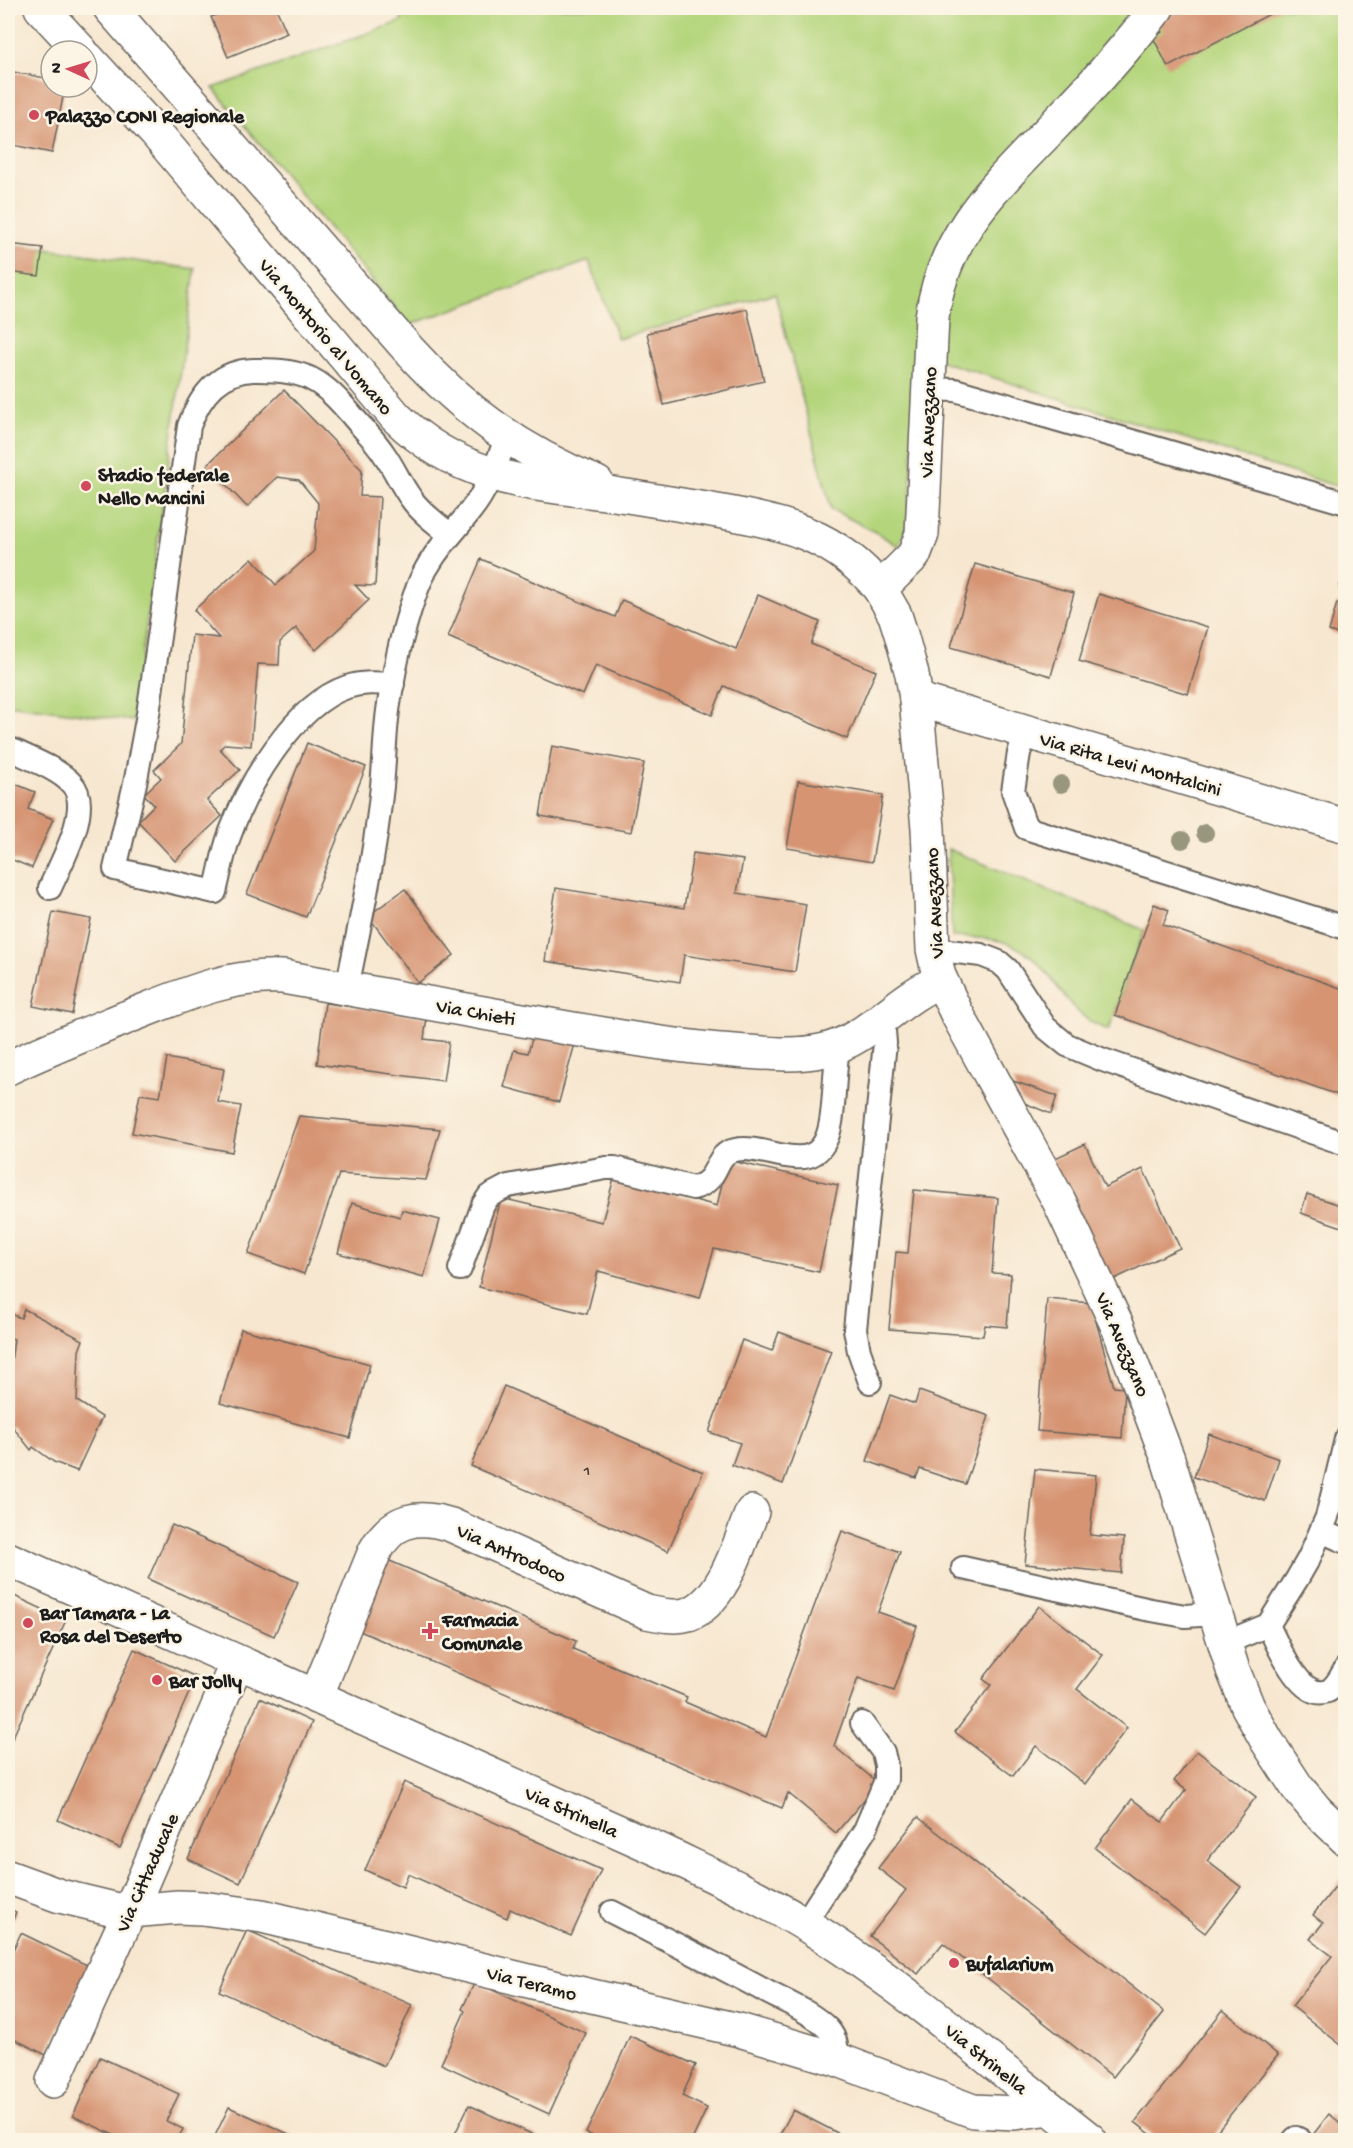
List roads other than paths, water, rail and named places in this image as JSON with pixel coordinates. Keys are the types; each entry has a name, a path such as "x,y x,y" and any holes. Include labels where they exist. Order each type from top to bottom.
{"street":[{"path":"41,8 70,39"},
{"name":"Via Montorio al Vomano","path":"110,8 430,374 463,405 507,437 565,469 638,497"},
{"name":"Via Avezzano","path":"1157,8 1072,107 989,195 971,217 943,267 935,291 932,317 922,534 914,555 880,589 895,615 912,674 916,699 928,828 933,949 941,981 1059,1201 1118,1327 1165,1450 1241,1689 1267,1741 1306,1798 1346,1839"},
{"name":"Via Montorio al Vomano","path":"99,71 155,132 396,417 419,438 447,457 491,475 544,486 638,497 755,517 800,530 851,558 880,589"},
{"name":"Via Rita Levi Montalcini","path":"916,699 1346,826"},
{"name":"Via Chieti","path":"8,1068 199,989 231,980 260,976 283,977 628,1039 690,1047 799,1054 813,1053 838,1046 864,1032 914,995 941,981"},
{"name":"Via Antrodoco","path":"316,1697 375,1551 386,1535 402,1523 423,1519 451,1525 647,1612 674,1616 689,1614 713,1596 723,1580 752,1512"},
{"name":"Via Strinella","path":"8,1559 662,1851 739,1888 804,1924 873,1970 925,2008 1090,2140"},
{"name":"Via Cittaducale","path":"53,2081 130,1911 237,1662"},
{"name":"Via Teramo","path":"8,1877 60,1896 130,1911 178,1907 262,1916 739,2030 836,2059 973,2111 1015,2113 1050,2108"}],"lane":[{"path":"393,684 375,683 346,687 313,708 283,738 245,798 229,836 215,892 115,869 148,714 189,426 195,408 205,393 218,381 232,374 249,370 287,371 319,382 333,394 383,451 411,499 450,534"},
{"path":"928,389 955,390 1346,503"},
{"path":"347,988 373,853 395,665 418,586 427,566 482,495 507,437"},
{"path":"1026,732 1013,791 1026,828 1346,928"},
{"path":"8,748 62,775 72,783 78,794 80,806 78,821 50,888"},
{"path":"933,949 981,955 1005,966 1045,1027 1067,1045 1103,1060 1346,1144"},
{"path":"870,1382 859,1351 855,1329 885,1043 883,1019"},
{"path":"460,1269 483,1205 489,1196 508,1186 615,1168 693,1188 710,1180 727,1152 735,1150 796,1158 814,1153 822,1148 830,1131 838,1046"},
{"path":"1268,1625 1309,1558 1321,1531 1346,1439"},
{"path":"1321,1531 1346,1542"},
{"path":"963,1568 1185,1616 1221,1629 1268,1625"},
{"path":"1268,1625 1290,1671 1314,1690 1326,1692 1332,1689 1346,1668"},
{"path":"804,1924 865,1830 886,1780 883,1752 862,1723"},
{"path":"612,1912 813,2017 832,2035 838,2048 836,2059"},
{"path":"1294,2140 1296,2138 1300,2140"}],"place":[{"name":"Palazzo CONI Regionale","path":"34,115"},
{"name":"Stadio federale Nello Mancini","path":"86,486"},
{"name":"Bar Tamara - La Rosa del Deserto","path":"28,1623"},
{"name":"Farmacia Comunale","path":"430,1631"},
{"name":"Bar Jolly","path":"157,1680"},
{"name":"Bufalarium","path":"954,1963"}]}
